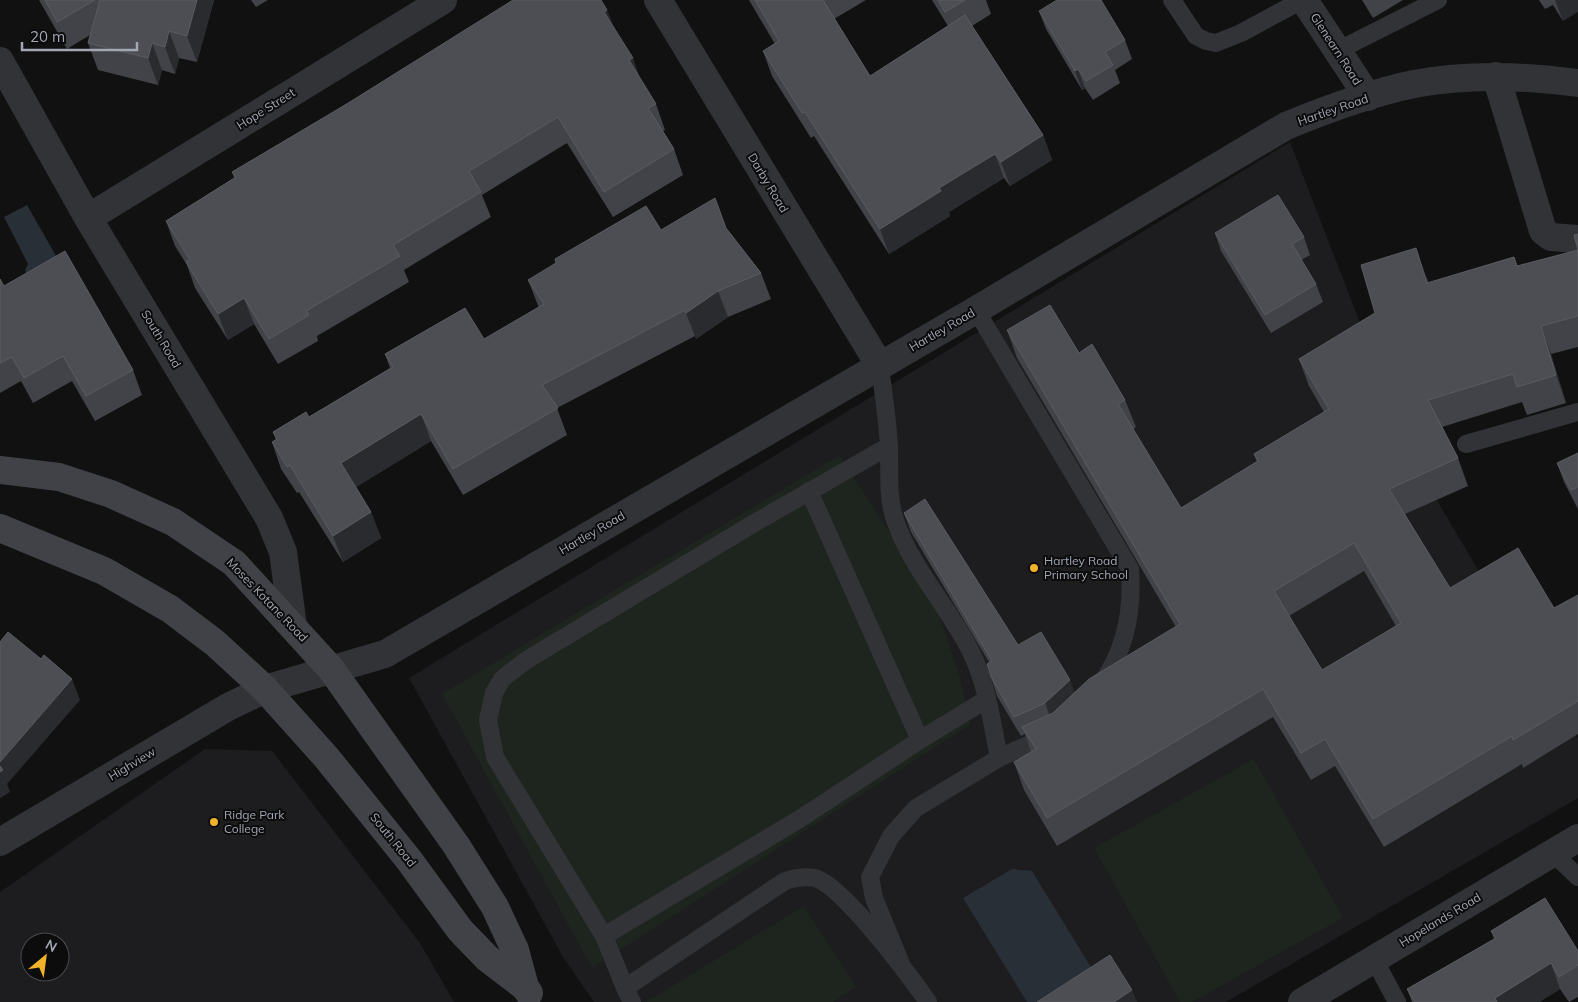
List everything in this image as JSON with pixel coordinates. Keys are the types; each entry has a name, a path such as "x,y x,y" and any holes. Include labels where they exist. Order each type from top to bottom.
{"main road":[{"name":"Moses Kotane Road","path":"0,470 59,477 111,494 173,522 234,563 331,669"},
{"path":"1,530 104,570 170,609 215,643 265,689"},
{"name":"South Road","path":"331,669 456,846 496,907 515,950 530,994"},
{"name":"South Road","path":"265,689 326,757 403,852 460,930 487,958 530,994"}],"street":[{"name":"Hope Street","path":"88,218 443,0"},
{"name":"Darby Road","path":"658,0 880,366"},
{"name":"Glenearn Road","path":"1303,0 1368,98"},
{"name":"South Road","path":"0,61 88,218 269,518 283,552 289,582 293,626"},
{"name":"Hartley Road","path":"265,689 385,654 976,310 1286,126 1328,109 1414,84 1496,76 1542,78 1578,83"},
{"path":"1496,76 1543,231 1551,237 1578,240"},
{"name":"Highview","path":"0,842 228,707 265,689"},
{"name":"Hopelands Road","path":"1302,1002 1578,838"}],"lane":[{"path":"1172,0 1196,36 1206,42 1216,43 1241,33 1303,0"},
{"path":"1336,51 1438,0"},
{"path":"976,310 1130,569 1132,597 1127,627 1115,664 1094,695"},
{"path":"880,366 889,446 889,499 896,523 918,565 950,614 972,653 987,700 998,758"},
{"path":"1466,444 1578,412"},
{"path":"889,446 809,491 525,661 502,679 494,693 488,720 495,757 604,936 629,995 785,881 798,877 815,878 835,889 901,964 928,1002"},
{"path":"809,491 920,740"},
{"path":"604,936 798,820 920,740 987,700"},
{"path":"901,964 874,898 870,877 891,836 916,808 998,758 1058,731 1064,726"},
{"path":"1553,853 1578,877"},
{"path":"1374,959 1397,1002"}],"shaded area":[{"name":"Hartley Road Primary School","path":"1290,142 1409,449 1438,502 1578,739 1578,798 1226,1002 594,1002 563,957 409,678"},
{"path":"27,205 59,261 31,283 25,270 28,264 4,217"},
{"path":"840,455 936,606 959,675 971,724 592,968 442,694"},
{"name":"Ridge Park College","path":"205,749 272,751 420,943 454,1002 0,1002 0,892"},
{"path":"1254,759 1343,918 1192,1002 1180,1002 1094,848"},
{"path":"1012,869 1032,871 1100,982 1068,1002 1027,1002 963,898"},
{"path":"804,906 856,987 833,1002 646,1002"}],"building":[{"path":"45,0 95,0 57,22"},
{"path":"100,0 197,0 187,36 169,31 165,47 152,43 148,58 88,43"},
{"path":"513,0 601,0 607,10 604,12 633,58 629,60 656,104 648,108 674,149 604,192 558,117 469,171 481,192 393,245 400,256 306,311 309,315 269,339 244,298 218,314 186,262 190,260 166,221 236,177 232,172 345,105"},
{"path":"755,0 823,0 870,76 965,15 1043,135 1001,162 995,154 939,188 941,191 880,229 805,112 802,113 763,51 779,41"},
{"path":"938,0 965,0 945,12"},
{"path":"1057,0 1101,0 1125,40 1105,52 1113,65 1086,81 1078,69 1075,71 1039,11"},
{"path":"1278,195 1304,237 1292,244 1316,284 1265,315 1215,233"},
{"path":"715,198 726,228 761,273 718,291 686,313 685,310 542,385 558,408 453,469 421,414 341,463 371,512 333,536 290,465 287,467 272,442 277,439 273,432 306,412 309,417 393,367 385,354 465,308 484,339 544,304 528,280 556,263 555,259 646,206 661,230"},
{"path":"1578,234 1578,250 1574,235"},
{"path":"1416,248 1427,283 1514,257 1517,266 1578,250 1578,316 1541,326 1556,375 1517,387 1513,374 1428,400 1458,458 1389,489 1450,588 1518,548 1554,608 1578,595 1578,701 1513,740 1512,736 1373,819 1325,739 1301,753 1263,689 1047,818 1014,762 1036,749 1022,727 1053,713 1089,679 1180,624 1007,330 1050,305 1079,353 1092,344 1125,400 1118,404 1181,508 1258,461 1254,454 1329,409 1299,359 1375,313 1361,265","holes":["1354,543 1401,623 1322,670 1274,591"]},
{"path":"65,251 133,370 86,396 63,356 24,378 12,357 0,363 0,279 4,286"},
{"path":"1578,453 1578,487 1571,490 1557,463"},
{"path":"925,499 1018,645 1041,632 1070,680 1045,703 1014,717 991,677 987,664 992,661 904,513"},
{"path":"8,632 41,659 44,655 72,679 0,762 0,642"},
{"path":"1545,898 1578,951 1578,965 1559,977 1551,963 1495,998 1497,1002 1415,1002 1407,989 1496,938 1491,931"},
{"path":"1110,955 1132,990 1114,1002 1037,1002"}],"place":[{"name":"Hartley Road Primary School","path":"1034,568"},
{"name":"Ridge Park College","path":"214,822"}]}
